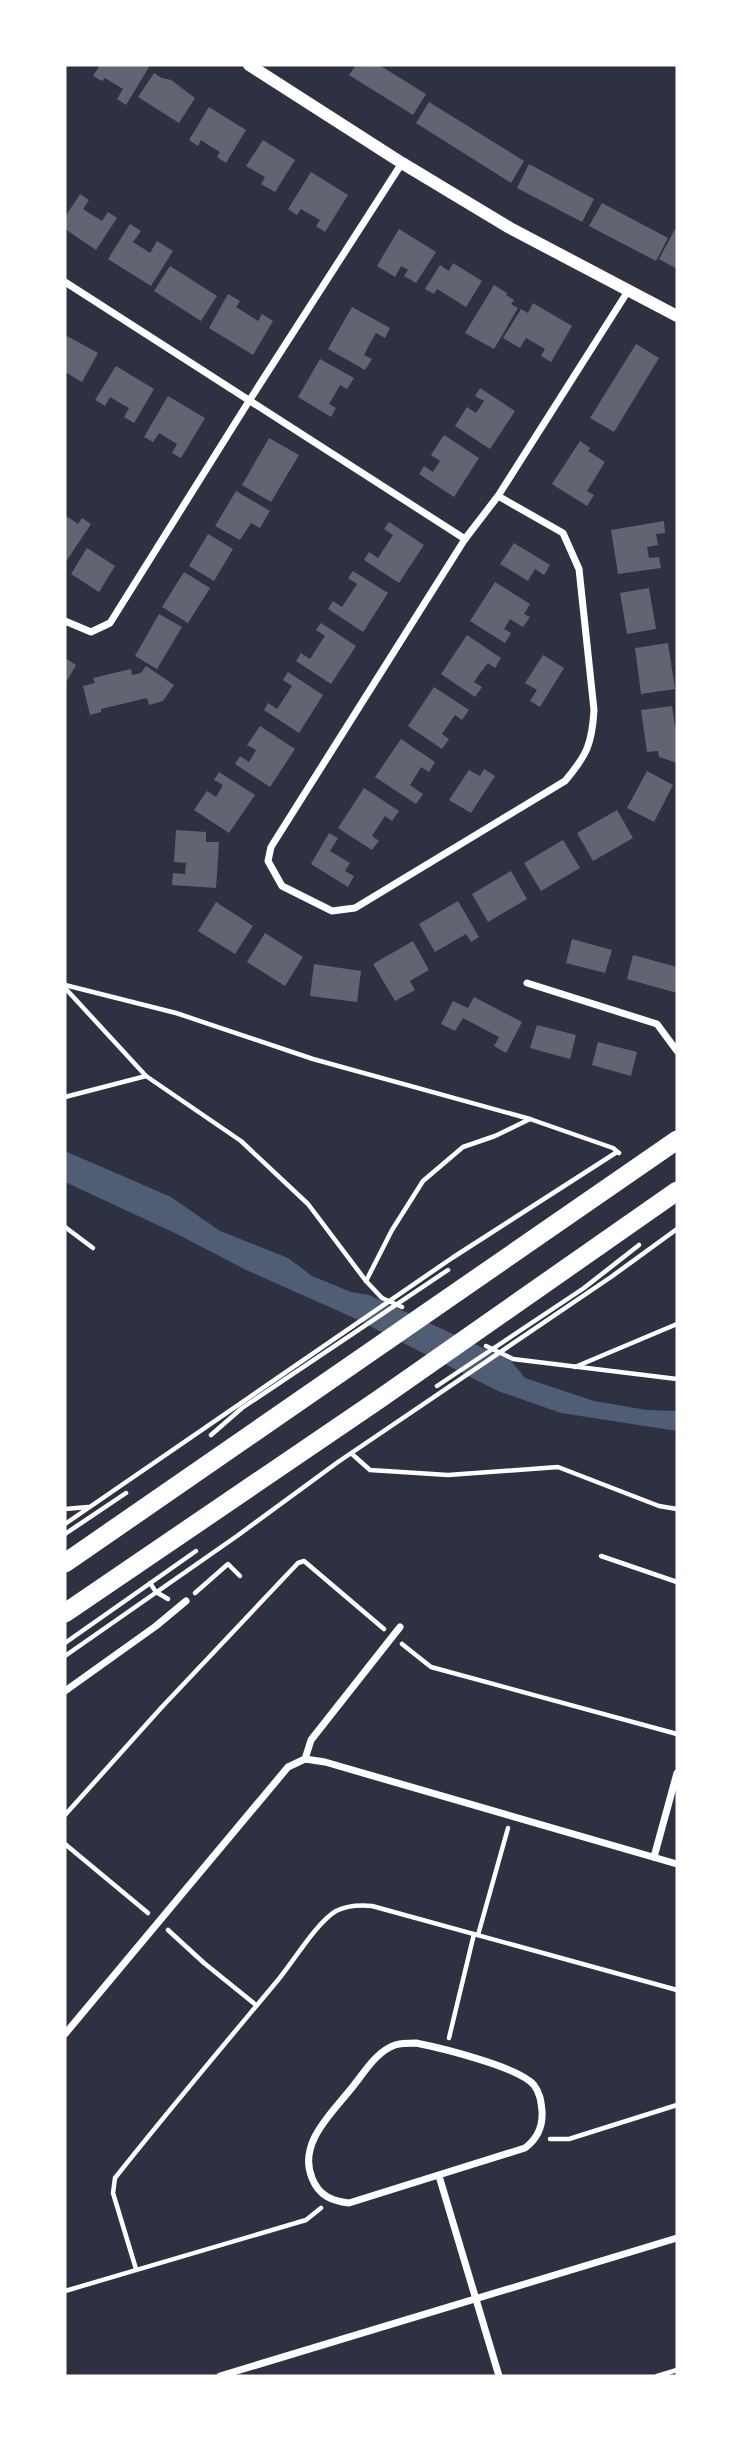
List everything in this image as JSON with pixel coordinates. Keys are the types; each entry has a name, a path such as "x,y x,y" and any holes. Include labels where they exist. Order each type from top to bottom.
{"highway":[{"path":"65,1563 677,1140"},
{"path":"65,1613 677,1191"}],"street":[{"path":"249,65 510,228 677,316"},
{"path":"65,621 91,632 110,623 402,163"},
{"path":"65,282 465,539"},
{"path":"498,496 563,533 579,569 594,710 593,733 585,758 565,781 542,796 355,908 332,911 282,886 268,862 271,847 465,539 498,496 628,291"},
{"path":"527,983 657,1024 677,1051"},
{"path":"65,1691 156,1626 184,1602"},
{"path":"305,1759 311,1740 400,1627"},
{"path":"65,2034 288,1767 305,1759 325,1762 677,1864"},
{"path":"654,1857 677,1773"},
{"path":"416,2043 446,2049 520,2075 533,2084 541,2097 542,2119 536,2140 525,2148 349,2203 330,2201 315,2186 307,2167 309,2148 324,2123 377,2056 396,2044 416,2043"},
{"path":"439,2176 499,2376"},
{"path":"220,2376 677,2238"}],"path":[{"path":"65,987 146,1076 241,1141 308,1205 382,1298"},
{"path":"65,987 176,1013 313,1059 530,1119 620,1154 408,1287 242,1408 204,1440"},
{"path":"65,1097 146,1076"},
{"path":"366,1280 392,1230 423,1181 463,1147 495,1136 530,1119"},
{"path":"65,1227 93,1248"},
{"path":"437,1387 506,1344 677,1228"},
{"path":"65,1656 443,1391 616,1265 645,1240"},
{"path":"65,1524 330,1345 432,1281"},
{"path":"574,1367 677,1324"},
{"path":"513,1359 677,1379"},
{"path":"352,1454 370,1470 448,1475 558,1467 659,1506 677,1509"},
{"path":"65,1534 129,1491"},
{"path":"65,1509 89,1507"},
{"path":"601,1556 677,1582"},
{"path":"65,1815 161,1708 298,1563 304,1562 430,1667 677,1734"},
{"path":"150,1583 156,1592 165,1598 184,1602 228,1564 240,1576"},
{"path":"446,2049 476,1934 512,1817"},
{"path":"65,1844 256,2005"},
{"path":"136,2269 113,2193 115,2178 196,2076 335,1912 356,1905 372,1906 677,1990"},
{"path":"536,2140 569,2139 677,2105"},
{"path":"65,2291 306,2220 330,2201"},
{"path":"657,2376 677,2370"}],"water":[{"path":"65,1151 171,1197 220,1231 288,1258 312,1276 351,1292 369,1295 511,1361 525,1378 594,1401 647,1410 677,1411 677,1431 561,1413 498,1391 354,1318 246,1270 179,1235 65,1182"}],"building":[{"path":"100,65 149,67 126,105 117,99 123,89 105,78 102,81 93,76"},
{"path":"356,65 379,65 426,94 413,115 349,75"},
{"path":"154,73 171,80 195,98 179,123 138,97"},
{"path":"429,102 524,161 511,183 416,123"},
{"path":"209,107 246,130 226,163 217,157 220,152 201,140 198,146 189,140"},
{"path":"263,140 295,160 275,192 261,184 265,177 246,166"},
{"path":"529,164 594,199 582,222 517,188"},
{"path":"311,172 348,195 325,232 316,226 320,220 301,209 297,215 288,209"},
{"path":"80,194 89,200 83,209 102,221 108,212 117,218 96,250 65,229 65,217"},
{"path":"602,203 668,238 656,261 589,226"},
{"path":"130,224 141,231 133,242 150,253 157,241 173,251 151,286 108,259"},
{"path":"399,229 436,252 416,283 404,276 408,270 401,266 395,277 377,266"},
{"path":"675,229 677,231 677,269 659,259"},
{"path":"453,263 482,281 466,307 437,289 434,294 425,289 440,265 449,271"},
{"path":"170,266 217,296 201,321 154,291"},
{"path":"494,285 507,293 506,295 514,300 511,304 518,308 494,349 465,333"},
{"path":"228,294 240,301 236,307 258,321 262,314 273,321 253,355 209,328"},
{"path":"533,303 572,326 551,362 541,356 545,349 526,338 520,348 503,338 521,309 528,313"},
{"path":"352,307 390,328 385,338 376,333 364,355 372,359 365,370 328,349"},
{"path":"67,336 98,353 82,382 65,372"},
{"path":"636,344 659,358 614,432 590,418"},
{"path":"320,359 354,378 347,389 340,385 329,404 336,408 331,417 298,397"},
{"path":"116,366 154,389 134,423 124,417 129,408 110,397 105,406 95,400"},
{"path":"480,388 515,411 490,449 455,426 467,407 476,413 484,401 475,396"},
{"path":"168,396 205,418 181,458 172,453 177,444 159,433 153,442 144,437"},
{"path":"444,435 479,458 454,497 419,474 424,466 433,472 440,461 431,455"},
{"path":"269,438 299,455 271,502 242,485"},
{"path":"580,441 590,448 588,451 605,462 587,491 594,495 587,506 552,484"},
{"path":"236,491 270,511 260,528 251,523 240,540 215,526"},
{"path":"65,515 78,524 82,518 91,524 65,563"},
{"path":"664,521 665,533 656,534 658,545 647,547 649,558 659,557 661,568 618,574 611,530"},
{"path":"389,522 424,545 399,583 364,560 369,552 378,558 393,535 384,529"},
{"path":"208,534 233,549 214,581 189,566"},
{"path":"514,543 550,565 544,575 535,569 528,581 500,564"},
{"path":"87,548 115,566 99,592 71,574"},
{"path":"353,571 388,593 363,632 328,609 333,601 342,607 357,584 348,578"},
{"path":"184,572 210,588 188,623 162,607"},
{"path":"495,582 530,604 524,614 530,617 523,627 510,619 504,629 511,633 505,643 470,621"},
{"path":"649,588 656,629 627,634 620,593"},
{"path":"159,614 182,627 157,669 135,656"},
{"path":"321,623 356,646 331,684 296,661 301,653 310,659 325,636 316,630"},
{"path":"467,635 501,658 495,668 488,663 474,682 482,687 475,697 441,674"},
{"path":"668,643 675,689 641,694 635,648"},
{"path":"543,655 564,668 540,707 530,701 537,690 525,683"},
{"path":"65,658 76,665 65,684"},
{"path":"146,666 174,685 163,701 149,705 147,698 101,709 101,712 90,715 83,686 95,683 93,678 131,669 132,675 141,673"},
{"path":"288,672 323,695 299,733 264,710 268,703 277,709 292,686 283,680"},
{"path":"434,687 469,710 462,720 455,715 442,734 449,739 442,749 408,726"},
{"path":"672,706 675,727 677,726 677,763 659,757 658,751 647,752 641,710"},
{"path":"260,726 295,749 270,787 235,764 240,756 249,762 256,750 247,745"},
{"path":"401,739 435,762 429,772 421,767 410,785 423,794 416,804 375,777"},
{"path":"484,769 495,776 471,813 449,800 469,770 480,776"},
{"path":"647,771 673,785 654,822 627,808"},
{"path":"219,772 255,795 229,833 194,810 207,791 216,797 223,785 214,780"},
{"path":"364,788 399,811 392,821 385,816 372,836 379,841 372,850 338,828"},
{"path":"617,810 633,838 593,861 577,833"},
{"path":"176,830 206,832 206,842 219,842 216,888 172,885 173,873 185,874 186,863 174,862"},
{"path":"329,833 338,838 330,851 350,863 345,871 354,876 348,887 311,864"},
{"path":"563,840 580,868 541,891 524,863"},
{"path":"511,871 527,899 488,922 472,894"},
{"path":"458,901 479,937 471,942 466,934 435,952 419,924"},
{"path":"216,902 253,926 235,954 198,931"},
{"path":"265,933 303,957 285,986 247,962"},
{"path":"572,939 612,950 605,973 566,963"},
{"path":"413,941 429,970 410,981 415,990 395,1001 373,964"},
{"path":"633,955 677,967 677,993 627,979"},
{"path":"314,964 361,971 357,1002 310,996"},
{"path":"474,997 522,1022 506,1053 494,1046 499,1037 463,1018 455,1031 441,1024 453,1001 468,1008"},
{"path":"537,1025 576,1035 570,1059 530,1048"},
{"path":"598,1042 637,1052 631,1076 592,1065"}]}
